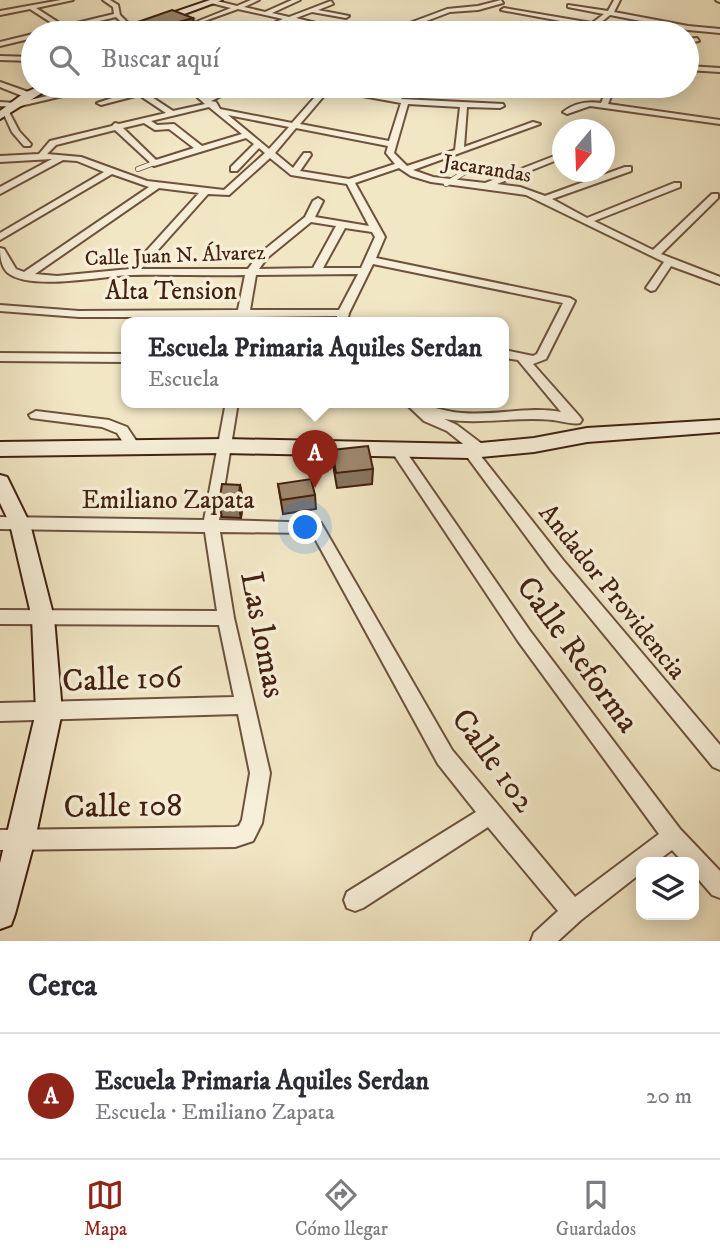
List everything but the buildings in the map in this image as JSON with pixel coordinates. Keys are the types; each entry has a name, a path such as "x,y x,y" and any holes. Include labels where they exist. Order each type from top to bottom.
{"main road":[{"path":"157,21 216,1"},
{"path":"2,111 24,98"},
{"path":"0,449 225,446 476,451 534,445 587,435 720,426"},
{"path":"0,482 10,523 43,618 49,712 10,839 0,914"}],"street":[{"path":"26,0 53,21"},
{"path":"0,13 70,0"},
{"path":"106,0 116,6 121,21"},
{"path":"203,21 256,0"},
{"path":"267,13 297,0"},
{"path":"287,21 331,3 318,0"},
{"path":"598,21 615,9 617,0"},
{"path":"216,1 300,21"},
{"path":"421,21 449,10 478,8 501,2"},
{"path":"570,6 652,21"},
{"path":"516,21 534,7"},
{"path":"504,10 581,21"},
{"path":"313,11 346,16"},
{"path":"92,21 117,15"},
{"path":"699,29 720,31"},
{"path":"1,43 21,39"},
{"path":"0,58 21,59"},
{"path":"699,69 720,70"},
{"path":"0,84 21,92"},
{"path":"16,105 38,98"},
{"path":"101,103 119,98"},
{"path":"149,98 172,114"},
{"path":"204,98 294,173 350,181 459,151 536,124"},
{"path":"41,156 53,143 115,125 214,105 223,98"},
{"path":"0,159 63,157 92,163 110,172 156,186 205,192 229,191 295,126 315,98"},
{"path":"380,98 405,102 500,106"},
{"path":"395,101 398,98"},
{"path":"604,106 607,98"},
{"path":"405,102 390,153 405,167"},
{"path":"459,151 464,104"},
{"path":"214,105 295,126 391,144"},
{"path":"567,112 585,105 604,106 695,123 720,122"},
{"path":"2,111 27,144"},
{"path":"144,119 155,128 172,126 195,149 200,162"},
{"path":"115,125 154,163 248,135"},
{"path":"234,169 258,144"},
{"path":"294,173 307,155"},
{"path":"0,191 63,157"},
{"path":"484,187 552,159"},
{"name":"Jacarandas","path":"405,167 446,184 518,190 544,199 669,262 720,281"},
{"path":"544,199 628,169"},
{"path":"0,237 110,172"},
{"path":"342,317 379,243 378,230 350,181"},
{"path":"587,221 677,185"},
{"path":"0,251 12,271 25,276 156,186"},
{"path":"133,272 205,192"},
{"path":"655,254 715,196"},
{"path":"243,317 251,273 263,256 309,219 318,201"},
{"path":"309,219 378,230"},
{"path":"316,272 342,225"},
{"path":"651,288 669,262"},
{"name":"Calle Juan N. Álvarez","path":"25,276 51,280 133,272 316,272 367,266 570,302 542,356 529,359"},
{"name":"Alta Tension","path":"0,308 79,314 202,317"},
{"path":"509,355 529,359 587,435"},
{"path":"0,357 121,358"},
{"name":"Las lomas","path":"231,408 211,524 226,618 260,774 253,823 246,834"},
{"name":"Andador Providencia","path":"416,408 429,418 452,428 476,451 556,565 720,760"},
{"path":"419,408 463,418 552,415 574,419"},
{"name":"Emiliano Zapata","path":"36,415 104,423 122,430 134,448"},
{"name":"Calle Reforma","path":"397,449 524,636 673,836 720,887"},
{"name":"Emiliano Zapata","path":"10,523 316,527"},
{"name":"Calle 102","path":"316,527 445,757 573,912"},
{"path":"0,617 226,618"},
{"name":"Calle 106","path":"0,712 245,705"},
{"path":"355,900 490,814"},
{"name":"Calle 108","path":"10,839 246,834"},
{"path":"542,941 573,912 673,836"}],"lane":[{"path":"138,169 154,163"},
{"path":"446,184 468,170"}],"place":[{"name":"Escuela Primaria Aquiles Serdan","path":"315,488"}]}
